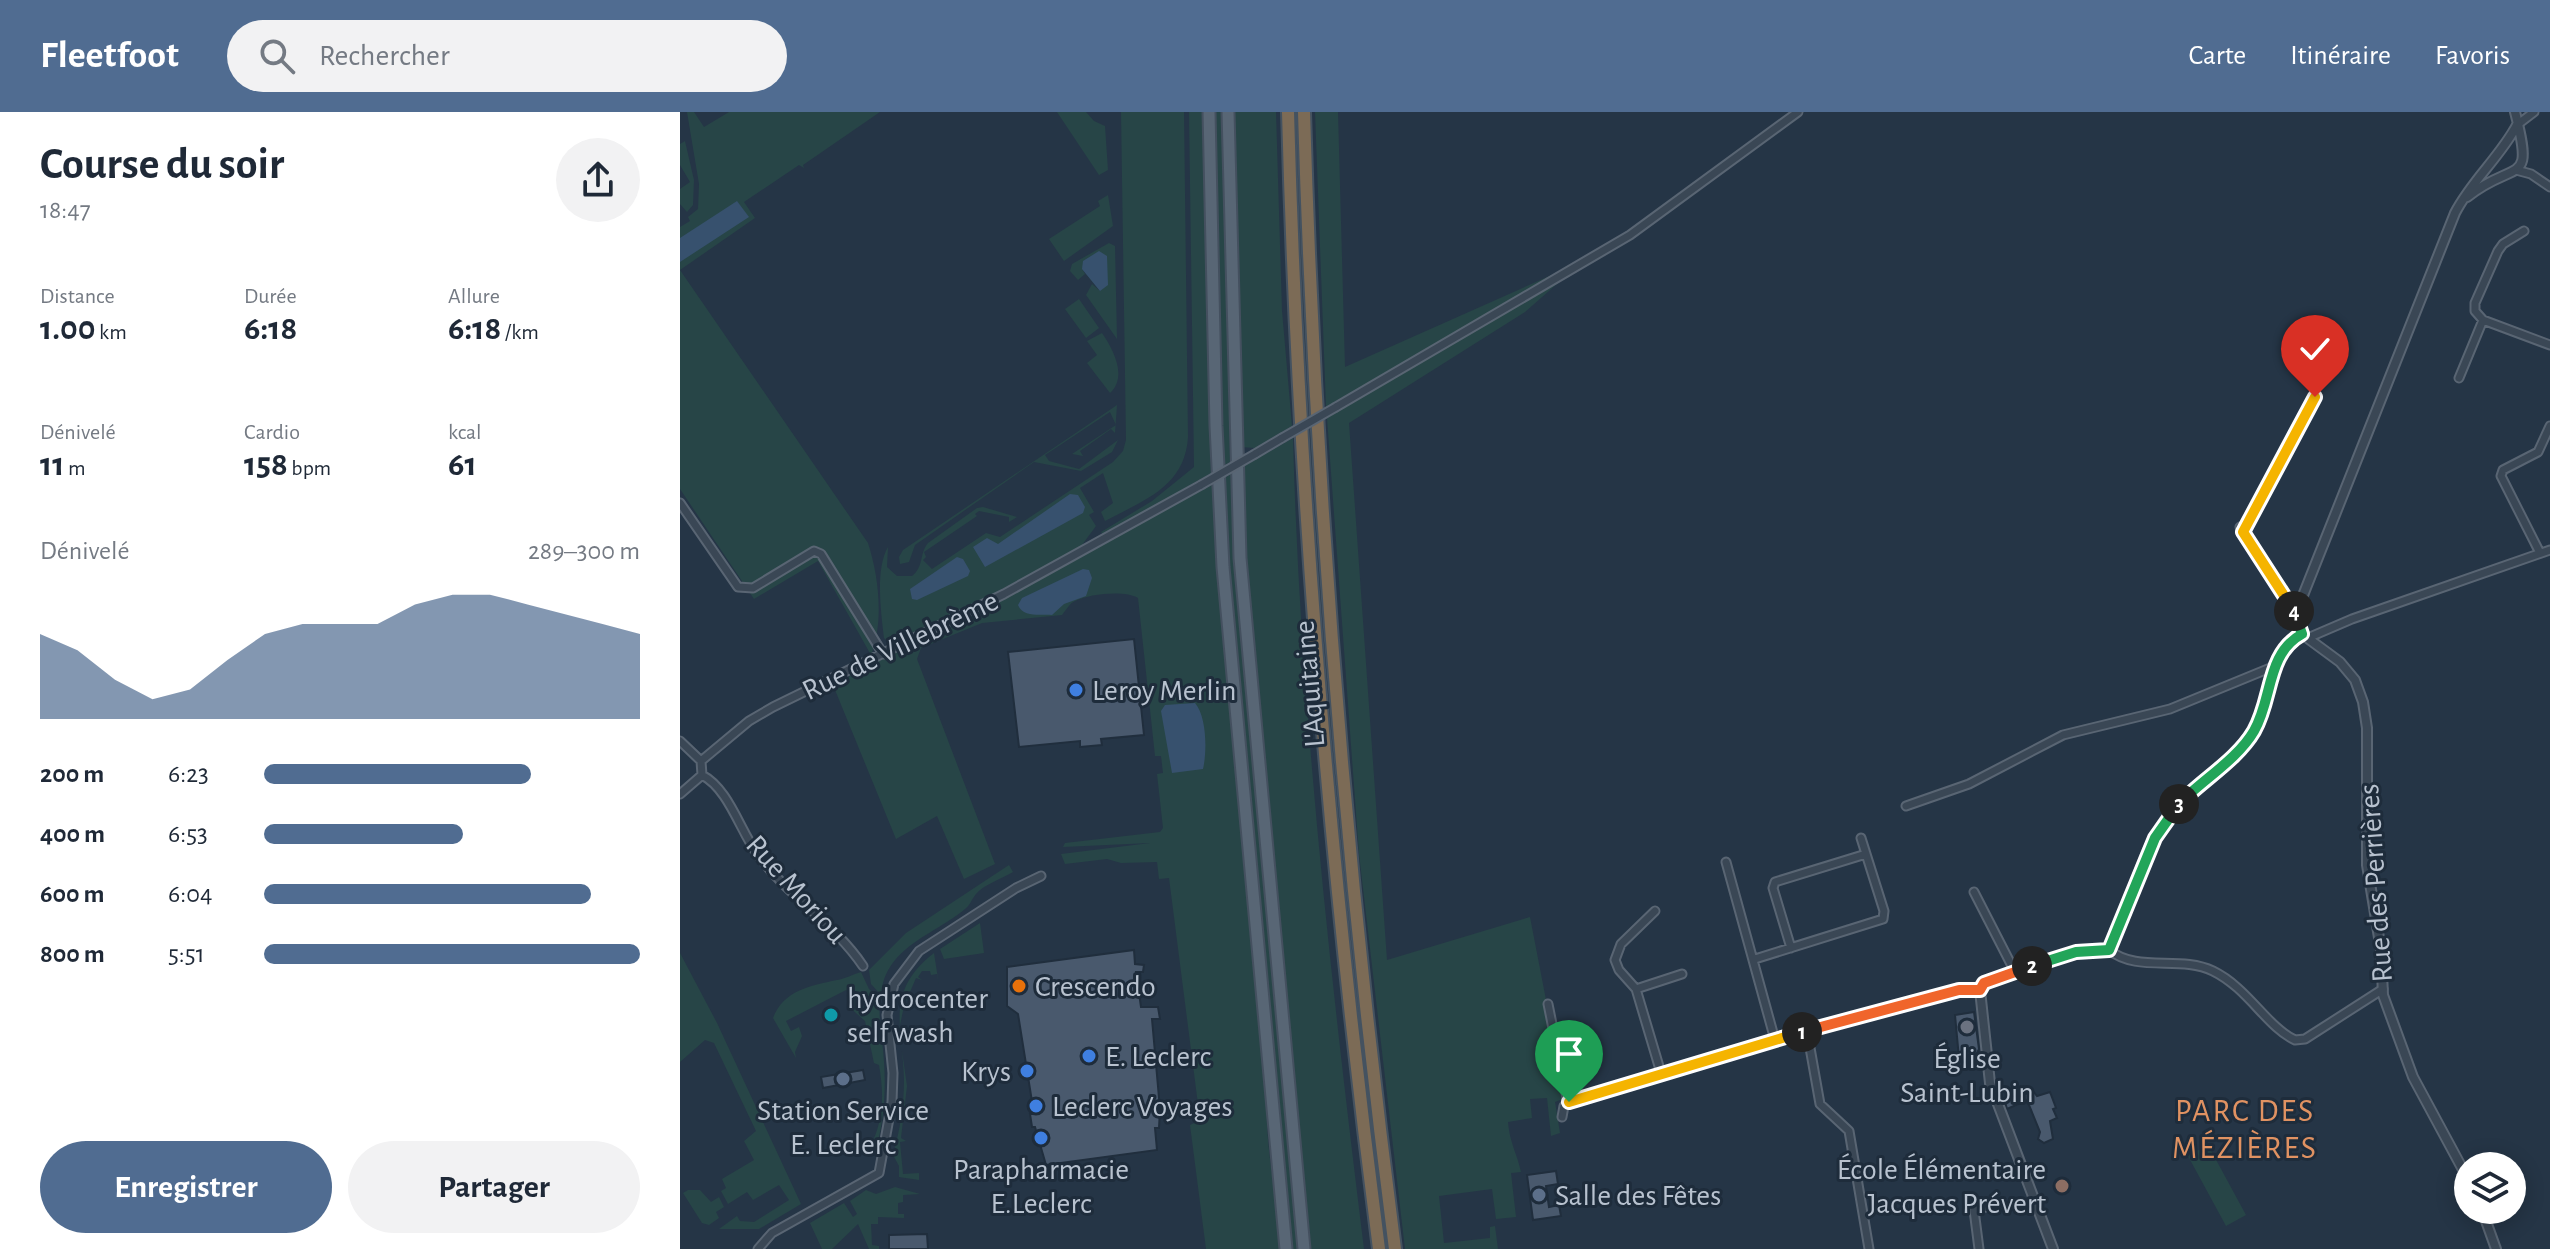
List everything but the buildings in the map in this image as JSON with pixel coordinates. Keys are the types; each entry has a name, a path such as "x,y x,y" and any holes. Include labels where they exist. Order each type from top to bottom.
{"highway":[{"name":"L'Aquitaine","path":"1288,112 1301,421 1319,689 1343,954 1379,1249"},
{"name":"L'Aquitaine","path":"1304,112 1316,405 1332,656 1363,980 1395,1249"}],"main road":[{"path":"1209,112 1216,426 1223,567 1286,1249"},
{"path":"1228,112 1240,558 1304,1249"}],"street":[{"name":"Rue de Villebrème","path":"701,761 749,721 1105,539 1630,235 1798,112"},
{"path":"2515,112 2524,147 2524,161 2531,174"},
{"path":"2296,613 2431,268 2460,202 2507,143 2517,125 2534,112"},
{"path":"2507,143 2516,142 2524,147"},
{"path":"2493,161 2497,172 2505,175"},
{"path":"2460,202 2484,185 2516,170 2524,161"},
{"path":"2516,170 2531,174 2550,187"},
{"path":"2524,231 2503,244 2498,251 2475,303 2475,311 2483,320 2550,345"},
{"path":"2459,378 2483,320"},
{"path":"2306,636 2296,613 2242,530 2315,397"},
{"path":"2540,553 2501,476 2503,470 2538,452 2550,426"},
{"path":"680,503 738,587 743,589 753,588 814,551 821,554 883,654"},
{"path":"2109,950 2162,824 2192,789 2238,751 2253,734 2275,666 2288,641 2550,550"},
{"name":"Rue des Perrières","path":"2306,636 2348,670 2363,702 2367,728 2367,865 2381,950 2383,989 2389,1017 2413,1077 2454,1153"},
{"path":"1906,806 1969,784 2063,735 2170,709 2275,666"},
{"path":"680,741 701,761 702,775 680,794"},
{"name":"Rue Moriou","path":"702,775 716,785 758,855 826,920 863,966"},
{"path":"1755,959 1883,919 1884,911 1861,838"},
{"path":"1791,948 1773,884 1866,854"},
{"path":"1726,862 1775,1040"},
{"path":"760,1248 772,1233 879,1173 892,1102 888,1006 901,971 930,943 1016,888 1041,876"},
{"path":"1974,892 2015,972"},
{"path":"1655,911 1621,944 1615,955 1619,970 1636,989 1661,1073"},
{"path":"2053,1249 1990,1083 1980,990 1984,983 2076,952 2109,950 2127,960 2195,965 2237,985 2295,1040 2305,1039 2383,989"},
{"path":"1636,989 1682,974"},
{"path":"1562,1117 1562,1109 1568,1103 1661,1073 1959,990 1980,990"},
{"path":"1548,1004 1568,1103"},
{"path":"1807,1031 1820,1104 1849,1131 1869,1249"},
{"path":"1979,1249 1974,1210 2002,1203"},
{"path":"2487,1224 2496,1249"}],"green space":[{"path":"687,112 694,112 704,127 729,112 880,112 803,165 804,168 799,165 744,202 755,218 680,270 680,227 690,221 688,217 698,209 699,184"},
{"path":"1057,112 1086,112 1094,121 1105,126 1108,170 1099,175"},
{"path":"1121,112 1184,112 1188,437 1179,468 1160,490 1105,521 1101,512 1113,503 1103,473 1080,488 1094,512 1089,515 1096,526 1079,549 898,643 889,643 884,638 880,591 881,567 888,547 887,567 897,576 912,576 928,543 977,508 1017,517 1009,522 1009,517 979,511 975,514 977,516 924,552 926,557 923,560 932,569 986,533 1000,537 1113,462 1123,451 1126,440"},
{"path":"1189,112 1204,112 1211,473 1104,536 1101,532 1152,501 1194,467"},
{"path":"1214,112 1223,112 1230,462 1221,467"},
{"path":"1232,112 1276,112 1282,311 1292,426 1255,448 1240,447"},
{"path":"1315,112 1338,112 1345,367 1563,270 1326,407"},
{"path":"685,141 694,180 693,205 687,212 680,204 680,189 690,182 680,165 680,144"},
{"path":"1108,195 1113,226 1064,261 1049,239 1100,206 1098,201"},
{"path":"1109,243 1115,246 1117,339 1086,295 1092,284 1100,291 1082,269 1085,274 1078,280 1070,271 1072,264"},
{"path":"680,270 868,543 875,570 879,614 871,655 818,561 754,599 680,489"},
{"path":"1566,276 1525,312 1349,423 1387,960 1530,917 1565,1098 1555,1102 1560,1133 1551,1136 1547,1098 1530,1099 1532,1118 1508,1122 1521,1172 1511,1173 1516,1217 1496,1219 1492,1189 1439,1196 1444,1243 1490,1238 1490,1227 1495,1226 1498,1249 1405,1249 1359,854 1327,418"},
{"path":"1079,299 1099,328 1086,338 1065,309"},
{"path":"1102,333 1117,363 1118,379 1110,393 1087,363 1097,355 1087,341"},
{"path":"1117,405 1116,424 1110,412 1045,455 1049,461 1079,469 1118,440 1112,452 1081,471 1034,462 915,545 909,562 900,564 899,557 903,550"},
{"path":"1116,425 1115,433 1111,429 1080,451 1083,456 1072,454"},
{"path":"1293,438 1310,743 1329,946 1364,1249 1311,1249 1247,585 1241,468"},
{"path":"1231,474 1246,689 1300,1249 1292,1249 1246,778 1222,480"},
{"path":"1212,485 1221,617 1267,1089 1269,1150 1281,1249 1206,1249 1190,1125 1200,1120 1169,878 1159,879 1157,862 1121,863 1107,859 1065,864 1061,854 1150,843 1063,847 1065,843 1160,832 1163,828 1157,774 1163,773 1161,756 1155,756 1138,598 1116,594 1089,596 1073,602 1062,615 982,623 921,648 917,659 995,864 964,879 937,816 896,839 833,685"},
{"path":"1009,865 1013,872 983,888 965,909 901,954 884,979 881,995 871,984 869,970 906,933"},
{"path":"980,923 984,953 944,959 940,949"},
{"path":"680,953 717,1023 801,1204 759,1229 719,1229 737,1216 740,1221 754,1222 789,1200 779,1185 753,1200 747,1192 728,1204 721,1191 726,1188 722,1179 754,1160 744,1141 756,1131 714,1043 705,1040 680,1062"},
{"path":"934,953 939,985 937,974 922,971 918,977 922,980 916,978 904,1006 900,1026 902,996 908,982 918,967"},
{"path":"861,972 869,989 880,999 884,1062 883,1117 876,1149 872,1151 870,1147 882,1107 881,1075 879,1065 874,1063 865,1021 847,1005 853,995 846,990 786,1021 791,1031 799,1027 802,1036 795,1052 796,1058 773,1018 791,995"},
{"path":"902,1051 907,1086 901,1138 906,1141 900,1142 903,1174 919,1173 919,1180 899,1177 899,1166 893,1155 903,1099"},
{"path":"2208,1145 2246,1215 2226,1226 2188,1156"},
{"path":"895,1187 920,1194 903,1195 903,1202 898,1203 898,1214 904,1214 904,1218 878,1217 878,1224 871,1224 872,1245 879,1246 879,1249 869,1249 858,1224 832,1249 822,1249 810,1223 844,1203 853,1217 857,1214 850,1201 866,1190 876,1194"},
{"path":"700,1190 711,1202 719,1197 724,1207 716,1212 719,1218 709,1225 702,1223 683,1193"}],"water":[{"path":"737,201 749,217 680,262 680,238"},
{"path":"1099,251 1107,256 1108,285 1100,291 1082,269 1083,261"},
{"path":"1070,494 1078,495 1085,507 1083,513 985,567 973,547 987,538 998,544"},
{"path":"957,557 963,559 970,571 968,576 917,600 912,599 910,589"},
{"path":"1083,569 1089,570 1092,578 1086,596 1064,604 1052,615 1032,614 1020,609 1018,605 1022,598"},
{"path":"1195,703 1202,717 1205,735 1203,769 1172,773 1161,711 1165,705"}],"place":[{"name":"Leroy Merlin","path":"1076,690"},
{"name":"Crescendo","path":"1019,986"},
{"name":"hydrocenter self wash","path":"831,1015"},
{"name":"Église Saint-Lubin","path":"1967,1027"},
{"name":"E. Leclerc","path":"1089,1056"},
{"name":"Krys","path":"1027,1071"},
{"name":"Station Service E. Leclerc","path":"843,1079"},
{"name":"Leclerc Voyages","path":"1036,1106"},
{"name":"Parapharmacie E.Leclerc","path":"1041,1138"},
{"name":"École Élémentaire Jacques Prévert","path":"2062,1186"},
{"name":"Salle des Fêtes","path":"1539,1195"}],"district":[{"name":"PARC DES MÉZIÈRES","path":"2245,1128"}],"route":[{"path":"1569,1102 1775,1040 1959,990 1980,990 1984,983 2054,958 2076,952 2109,950 2162,824 2199,783 2238,751 2253,734 2275,666 2288,641 2302,634 2296,613 2243,532 2315,397"}]}
